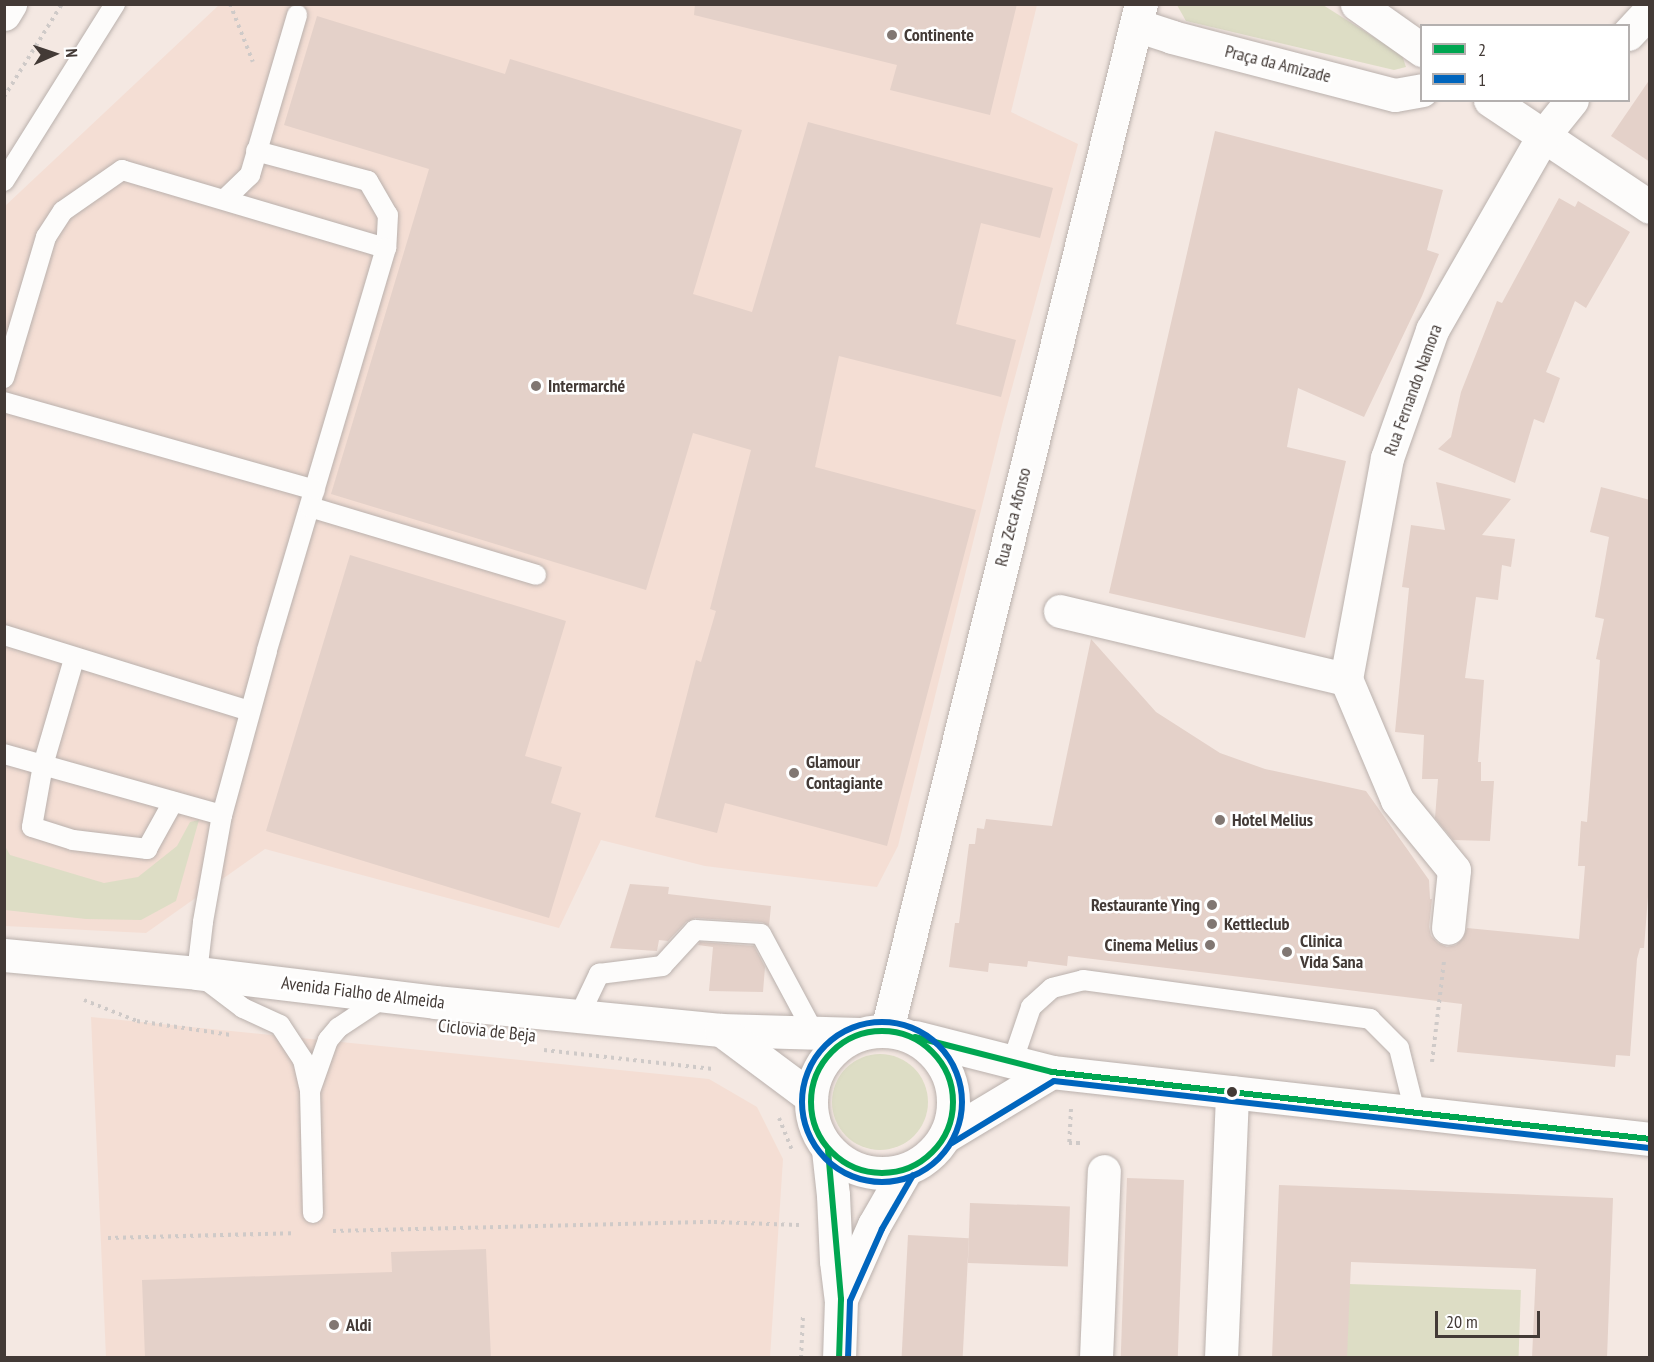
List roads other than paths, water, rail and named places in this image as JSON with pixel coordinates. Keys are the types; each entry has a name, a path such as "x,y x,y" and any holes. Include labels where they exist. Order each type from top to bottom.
{"main road":[{"path":"4,14 10,4"},
{"path":"1357,4 1420,49"},
{"path":"1630,33 1650,10"},
{"name":"Praça da Amizade","path":"1138,15 1172,37 1395,95 1420,90"},
{"name":"Rua Zeca Afonso","path":"887,1034 1138,15"},
{"path":"1493,102 1650,207"},
{"name":"Rua Fernando Namora","path":"1346,679 1388,458 1432,330 1543,136 1570,102"},
{"path":"1060,611 1346,679 1397,800 1454,870 1448,928"},
{"name":"Avenida Fialho de Almeida","path":"4,955 197,973 579,1017 721,1030 887,1034 1013,1060 1063,1073 1650,1139"},
{"path":"721,1030 811,1097"},
{"path":"828,1150 851,1167 877,1174 905,1171 930,1157 947,1135 954,1107 951,1079 937,1055 887,1034 835,1048 818,1070 811,1097 814,1125 828,1150 841,1299 839,1358"},
{"path":"947,1135 1063,1073"},
{"path":"1221,1358 1232,1092"},
{"path":"841,1299 874,1225 905,1171"},
{"path":"1096,1358 1104,1171"}],"lane":[{"path":"4,181 115,4"},
{"path":"225,199 250,175 297,15"},
{"path":"256,151 368,180 387,215 386,248 250,711 222,815 203,921 197,973 243,1008 280,1025 303,1060 310,1091 313,1213"},
{"path":"4,378 46,237 63,211 122,170 386,248"},
{"path":"4,402 313,498 536,575"},
{"path":"4,635 75,659 250,711"},
{"path":"75,659 43,765 32,827 73,840 147,849 173,802"},
{"path":"4,754 222,815"},
{"path":"579,1017 599,974 662,966 695,930 761,934 814,1033"},
{"path":"1013,1060 1031,1007 1052,988 1083,980 1370,1019 1399,1048 1421,1112"},
{"path":"310,1091 328,1040 338,1028 386,996"}],"place":[{"name":"Continente","path":"892,35"},
{"name":"Intermarché","path":"536,386"},
{"name":"Glamour Contagiante","path":"794,773"},
{"name":"Hotel Melius","path":"1220,820"},
{"name":"Restaurante Ying","path":"1212,905"},
{"name":"Kettleclub","path":"1212,924"},
{"name":"Cinema Melius","path":"1210,945"},
{"name":"Clinica Vida Sana","path":"1287,952"},
{"name":"Aldi","path":"334,1325"}]}
